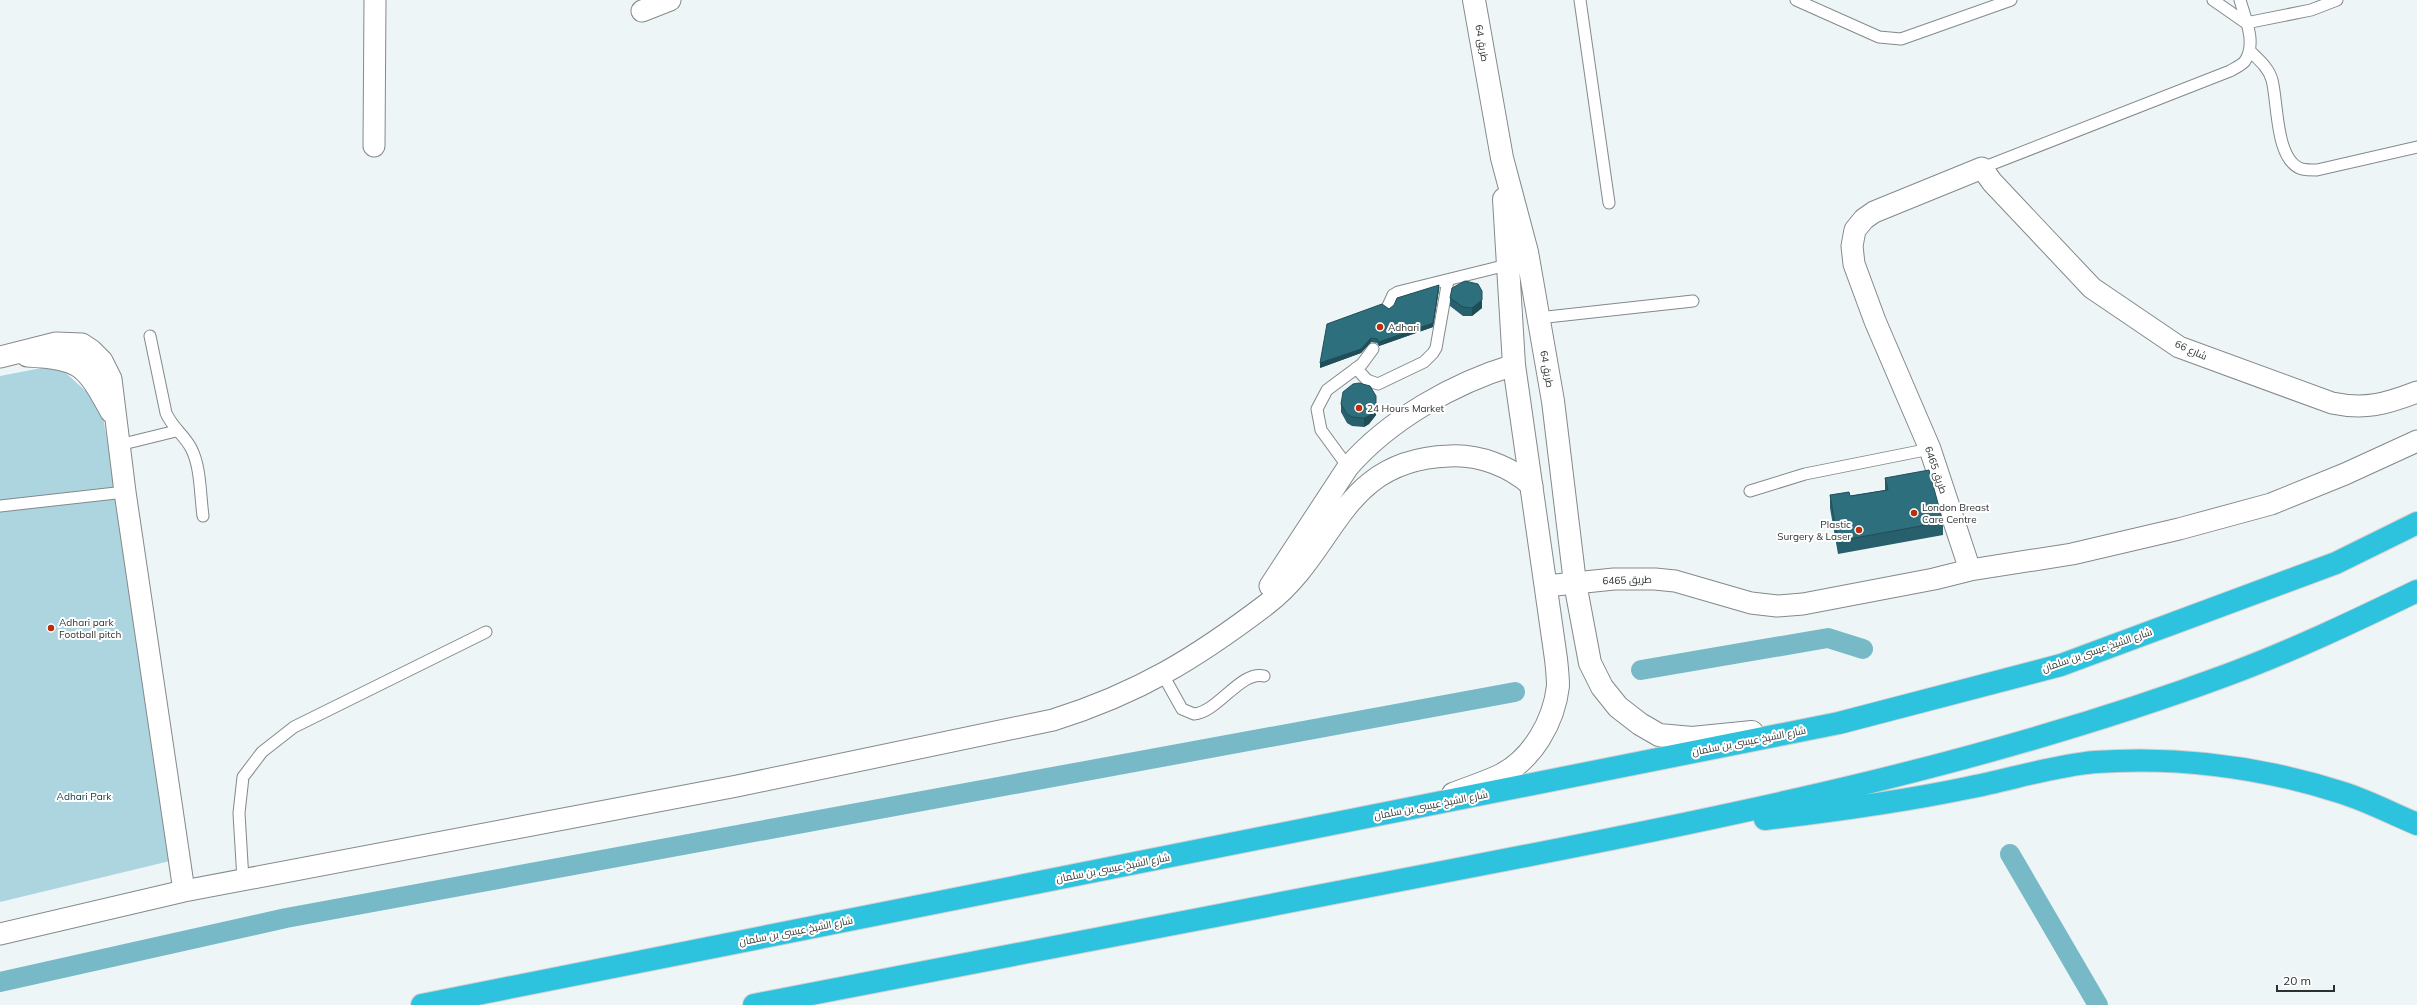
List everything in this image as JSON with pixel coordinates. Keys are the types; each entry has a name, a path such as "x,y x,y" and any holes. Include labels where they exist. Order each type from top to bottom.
{"highway":[{"name":"شارع الشيخ عيسى بن سلمان","path":"422,1005 1414,809 1839,723 2061,665 2336,563 2417,523"},
{"path":"754,1005 1688,825 1914,772 2094,720 2230,674 2357,620 2417,591"},
{"path":"1688,825 1759,820 1884,803 1970,788 2031,772 2094,762 2158,760 2221,764 2284,775 2345,793 2417,808"},
{"path":"2345,793 2417,824"}],"street":[{"path":"374,146 375,0"},
{"path":"642,11 670,0"},
{"name":"طريق 64","path":"1474,0 1502,158 1527,252 1553,401 1575,583 1590,663 1602,687 1618,707 1640,724 1659,735 1692,738 1839,723"},
{"name":"طريق 64","path":"1414,809 1500,776 1522,759 1540,738 1552,713 1558,686 1556,659 1546,586 1514,365 1507,265 1502,158"},
{"name":"شارع 66","path":"1987,175 2092,288 2179,347 2332,403 2349,407 2373,407 2417,392"},
{"name":"طريق 6465","path":"1546,586 1634,578 1675,581 1751,603 1777,606 1803,604 1934,579 1970,570 1930,449 1874,321 1854,264 1852,246 1855,230 1864,219 1874,212 1987,175"},
{"path":"5,356 56,343 82,344 91,350 102,361 111,379 125,492 184,891"},
{"path":"1251,614 1348,467 1360,453 1414,412 1472,381 1514,365 1545,358"},
{"path":"1970,570 2072,554 2179,529 2271,504 2345,474 2417,441"},
{"path":"0,934 184,891 737,786 1053,720 1091,708 1163,675 1201,652 1283,589 1315,551 1350,500 1377,476 1412,461 1433,456 1457,455 1481,459 1503,467 1523,478 1532,486"},
{"path":"1348,467 1363,487"}],"lane":[{"path":"1580,0 1609,203"},
{"path":"1796,0 1879,37 1890,40 1901,39 2011,0"},
{"path":"2213,0 2246,23 2311,10 2337,0"},
{"path":"1987,175 2230,71 2244,62 2250,51 2250,36 2240,0"},
{"path":"2250,51 2264,66 2272,79 2283,150 2291,162 2301,169 2317,170 2417,147"},
{"path":"1388,306 1393,295 1398,292 1507,265"},
{"path":"1356,368 1367,380 1378,384 1429,358 1436,348 1448,280"},
{"path":"1538,318 1693,301"},
{"path":"150,336 166,413 176,431 191,447 195,457 203,516"},
{"path":"1348,467 1321,430 1317,409 1326,390 1366,360 1373,349"},
{"path":"119,445 176,431"},
{"path":"1750,491 1805,474 1930,449"},
{"path":"0,506 125,492"},
{"path":"242,880 239,813 243,778 262,752 294,727 486,632"},
{"path":"1163,675 1182,709 1194,714 1207,711 1252,676 1264,676"}],"green space":[{"name":"Adhari Park","path":"57,365 101,405 178,849 170,861 0,902 0,376"}],"building":[{"path":"1465,281 1478,284 1482,291 1482,300 1472,308 1463,307 1450,298 1452,288"},
{"name":"Adhari","path":"1439,285 1433,323 1379,342 1377,339 1371,338 1361,349 1320,363 1327,324 1382,304 1389,309 1394,305 1397,298"},
{"name":"24 Hours Market","path":"1359,383 1370,386 1376,396 1376,407 1369,416 1364,418 1352,417 1347,414 1341,404 1343,392 1353,384"},
{"path":"1929,470 1943,522 1838,541 1830,495 1849,492 1850,496 1888,490 1885,478"}],"waterway":[{"path":"1641,670 1828,638 1863,649"},
{"path":"0,982 286,918 1515,692"},
{"path":"2010,854 2098,1005"}],"place":[{"name":"Adhari","path":"1380,327"},
{"name":"24 Hours Market","path":"1359,408"},
{"name":"London Breast Care Centre","path":"1914,513"},
{"name":"Plastic Surgery & Laser","path":"1859,530"},
{"name":"Adhari park Football pitch","path":"51,628"}]}
